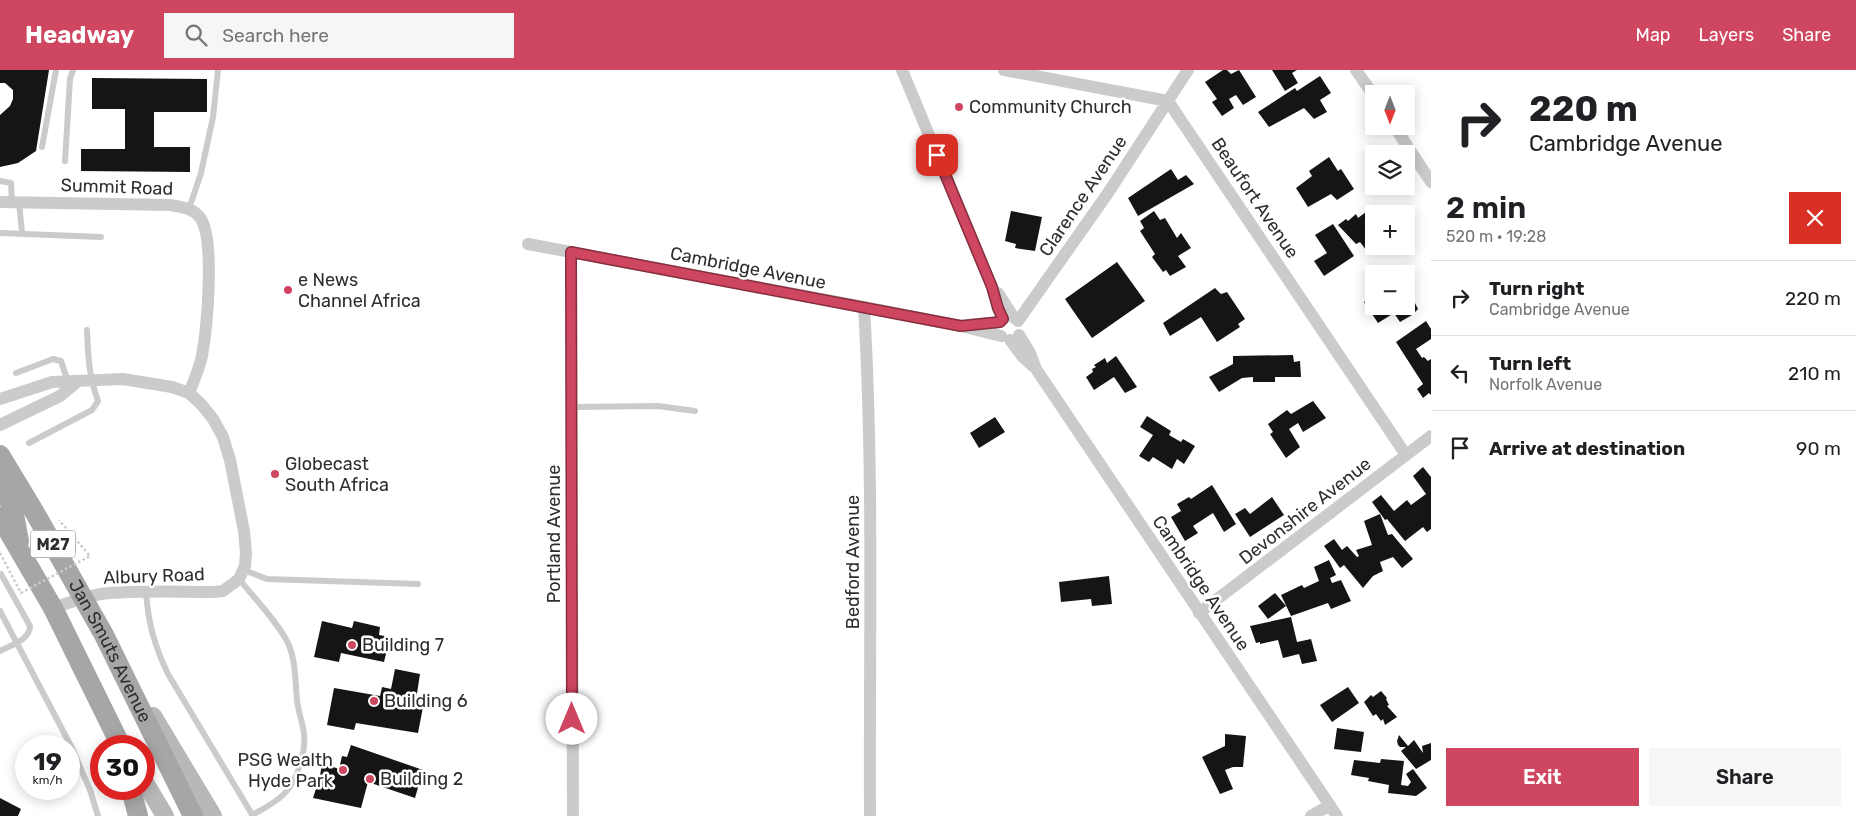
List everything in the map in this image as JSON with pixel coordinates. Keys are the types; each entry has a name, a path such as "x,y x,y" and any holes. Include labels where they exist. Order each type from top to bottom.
{"main road":[{"name":"Jan Smuts Avenue","path":"0,455 35,513 82,598 213,816"},
{"path":"0,483 13,508 17,522 20,550"},
{"name":"Jan Smuts Avenue","path":"0,517 53,608 116,735"},
{"path":"104,634 193,816"},
{"path":"134,800 138,816"},
{"path":"155,800 165,816"}],"street":[{"path":"902,70 992,287 998,308 1011,328"},
{"path":"1004,70 1168,101"},
{"name":"Clarence Avenue","path":"1011,328 1039,292 1108,193 1188,70"},
{"path":"1356,70 1366,85"},
{"name":"Beaufort Avenue","path":"1168,101 1406,455"},
{"path":"1400,135 1431,182"},
{"name":"Summit Road","path":"10,202 170,205 195,212 201,219 206,234 209,251 209,270 202,358 189,393"},
{"name":"Cambridge Avenue","path":"528,244 961,326 1011,328 1030,353 1036,369 1199,613 1334,811"},
{"name":"Portland Avenue","path":"571,252 573,816"},
{"name":"Bedford Avenue","path":"864,307 868,383 871,608 870,816"},
{"path":"0,399 52,382 123,379 146,381 189,393 213,419 223,437 230,460 244,532 246,553 241,574"},
{"path":"0,425 60,396 72,382"},
{"name":"Devonshire Avenue","path":"1199,613 1431,436"},
{"name":"Albury Road","path":"53,608 100,594 223,591 241,574"},
{"path":"1310,816 1334,811"}],"lane":[{"path":"42,147 56,70"},
{"path":"65,161 70,80 73,70"},
{"path":"189,209 201,173 212,117 218,70"},
{"path":"0,181 11,183 10,202 22,234"},
{"path":"0,233 100,236"},
{"path":"29,443 95,408 98,401 88,365 87,330"},
{"path":"16,372 53,358 62,361 72,382"},
{"path":"571,407 658,406 695,411"},
{"path":"0,650 27,637 30,632 30,626 1,574"},
{"path":"241,574 267,579 418,584"},
{"path":"146,592 148,616 157,651 168,674 252,815 281,798 292,787 298,774 305,745 298,710 295,672 288,644 241,574"},
{"path":"0,611 72,748 90,790 98,816"}],"path":[{"path":"0,553 21,593 90,556 59,520"}],"building":[{"path":"0,70 49,70 36,151 18,163 0,167 0,115 10,106 13,99 13,90 5,83 0,83"},
{"path":"1223,70 1227,70 1231,74 1239,70 1256,97 1243,105 1236,95 1229,99 1234,108 1222,116 1212,102 1217,99 1205,82"},
{"path":"1272,70 1297,70 1292,73 1298,83 1285,91"},
{"path":"1320,76 1331,93 1320,100 1327,112 1314,119 1304,108 1269,127 1258,112 1295,88 1297,91"},
{"path":"92,78 207,79 207,112 154,112 154,147 190,147 190,172 81,171 81,149 125,149 125,109 92,109"},
{"path":"1329,157 1338,171 1341,169 1354,189 1337,200 1331,194 1308,207 1296,188 1312,176 1309,171"},
{"path":"1171,169 1178,180 1186,175 1194,184 1138,216 1128,198"},
{"path":"1011,211 1042,217 1035,251 1015,248 1016,244 1005,241"},
{"path":"1154,211 1160,220 1165,218 1177,238 1181,233 1191,248 1178,256 1186,267 1170,276 1166,270 1163,272 1152,257 1155,254 1140,231 1144,228 1140,221"},
{"path":"1365,213 1365,248 1360,242 1356,244 1338,225 1346,219 1348,221 1356,214 1358,218"},
{"path":"1333,224 1354,256 1324,276 1314,261 1327,253 1315,235"},
{"path":"1117,262 1145,301 1092,338 1065,299"},
{"path":"1215,288 1221,294 1227,292 1245,319 1238,324 1240,327 1217,342 1201,317 1170,336 1163,323"},
{"path":"1373,315 1391,315 1378,323"},
{"path":"1395,315 1412,315 1400,322"},
{"path":"1426,321 1431,329 1431,339 1416,349 1422,358 1424,357 1428,361 1431,359 1431,395 1429,393 1423,398 1417,389 1423,384 1396,342"},
{"path":"1293,355 1294,362 1300,361 1301,377 1275,377 1275,382 1253,382 1253,377 1242,378 1219,392 1209,377 1233,364 1233,356"},
{"path":"1116,356 1137,387 1125,393 1114,377 1094,390 1086,377 1093,372 1092,369 1096,367 1094,365 1105,358 1107,363"},
{"path":"1313,401 1326,418 1303,432 1298,423 1289,429 1300,447 1286,458 1270,434 1273,432 1268,424 1287,410 1291,414"},
{"path":"1147,416 1171,431 1169,435 1181,442 1183,439 1195,446 1184,464 1177,459 1172,469 1153,457 1149,462 1139,456 1153,435 1140,427"},
{"path":"995,417 1005,432 979,448 970,433"},
{"path":"1423,467 1431,477 1431,529 1427,532 1423,527 1405,541 1387,519 1385,520 1372,502 1381,495 1394,511 1407,500 1411,505 1426,494 1413,476"},
{"path":"1212,485 1236,524 1224,532 1213,513 1193,526 1198,533 1185,541 1171,517 1181,511 1177,504 1189,497 1191,499"},
{"path":"1272,497 1284,515 1250,537 1235,514 1245,508 1250,514"},
{"path":"1380,514 1388,535 1392,534 1413,559 1402,568 1393,557 1380,562 1383,571 1373,576 1363,588 1344,565 1340,568 1324,546 1334,539 1342,550 1347,546 1357,557 1359,556 1356,550 1372,545 1364,521"},
{"path":"1329,560 1336,575 1330,578 1332,583 1341,580 1351,601 1331,609 1328,603 1291,616 1281,595 1302,585 1304,588 1319,581 1314,567"},
{"path":"1109,576 1112,604 1092,606 1091,599 1061,602 1059,582"},
{"path":"1275,593 1286,606 1268,619 1258,606"},
{"path":"1291,617 1297,642 1311,639 1317,661 1302,664 1299,654 1283,658 1278,640 1260,644 1260,642 1256,643 1250,626"},
{"name":"Building 7","path":"322,621 352,628 354,621 380,627 379,635 390,637 384,662 341,653 339,662 314,657"},
{"name":"Building 6","path":"395,669 420,674 415,706 423,707 418,733 356,723 354,730 327,725 334,688 380,696 382,687 391,689"},
{"path":"1348,687 1359,703 1332,722 1320,705"},
{"path":"1381,691 1387,698 1389,705 1387,706 1397,717 1385,725 1383,719 1381,721 1376,714 1373,716 1364,702 1371,695 1373,697"},
{"path":"1337,728 1364,732 1361,752 1334,749"},
{"path":"1225,734 1246,736 1243,767 1233,767 1225,770 1233,789 1220,794 1202,757 1225,746"},
{"path":"1399,735 1408,746 1414,740 1423,753 1422,746 1431,743 1431,760 1416,769 1401,751 1406,747 1398,745"},
{"name":"Building 2","path":"351,745 423,770 415,798 368,782 361,808 313,798 322,763 339,769 342,756 347,757"},
{"path":"1381,759 1404,761 1401,785 1408,786 1411,782 1406,774 1413,769 1427,788 1416,796 1388,793 1389,785 1368,781 1369,778 1351,775 1354,760 1380,763"},
{"path":"0,798 21,809 18,816 0,816"}],"place":[{"name":"Community Church","path":"959,107"},
{"name":"e News Channel Africa","path":"288,290"},
{"name":"Globecast South Africa","path":"275,474"},
{"name":"Building 7","path":"352,645"},
{"name":"Building 6","path":"374,701"},
{"name":"PSG Wealth Hyde Park","path":"343,770"},
{"name":"Building 2","path":"370,779"}],"route":[{"path":"572,719 571,252 961,326 1000,322 1003,319 992,287 937,155"}]}
